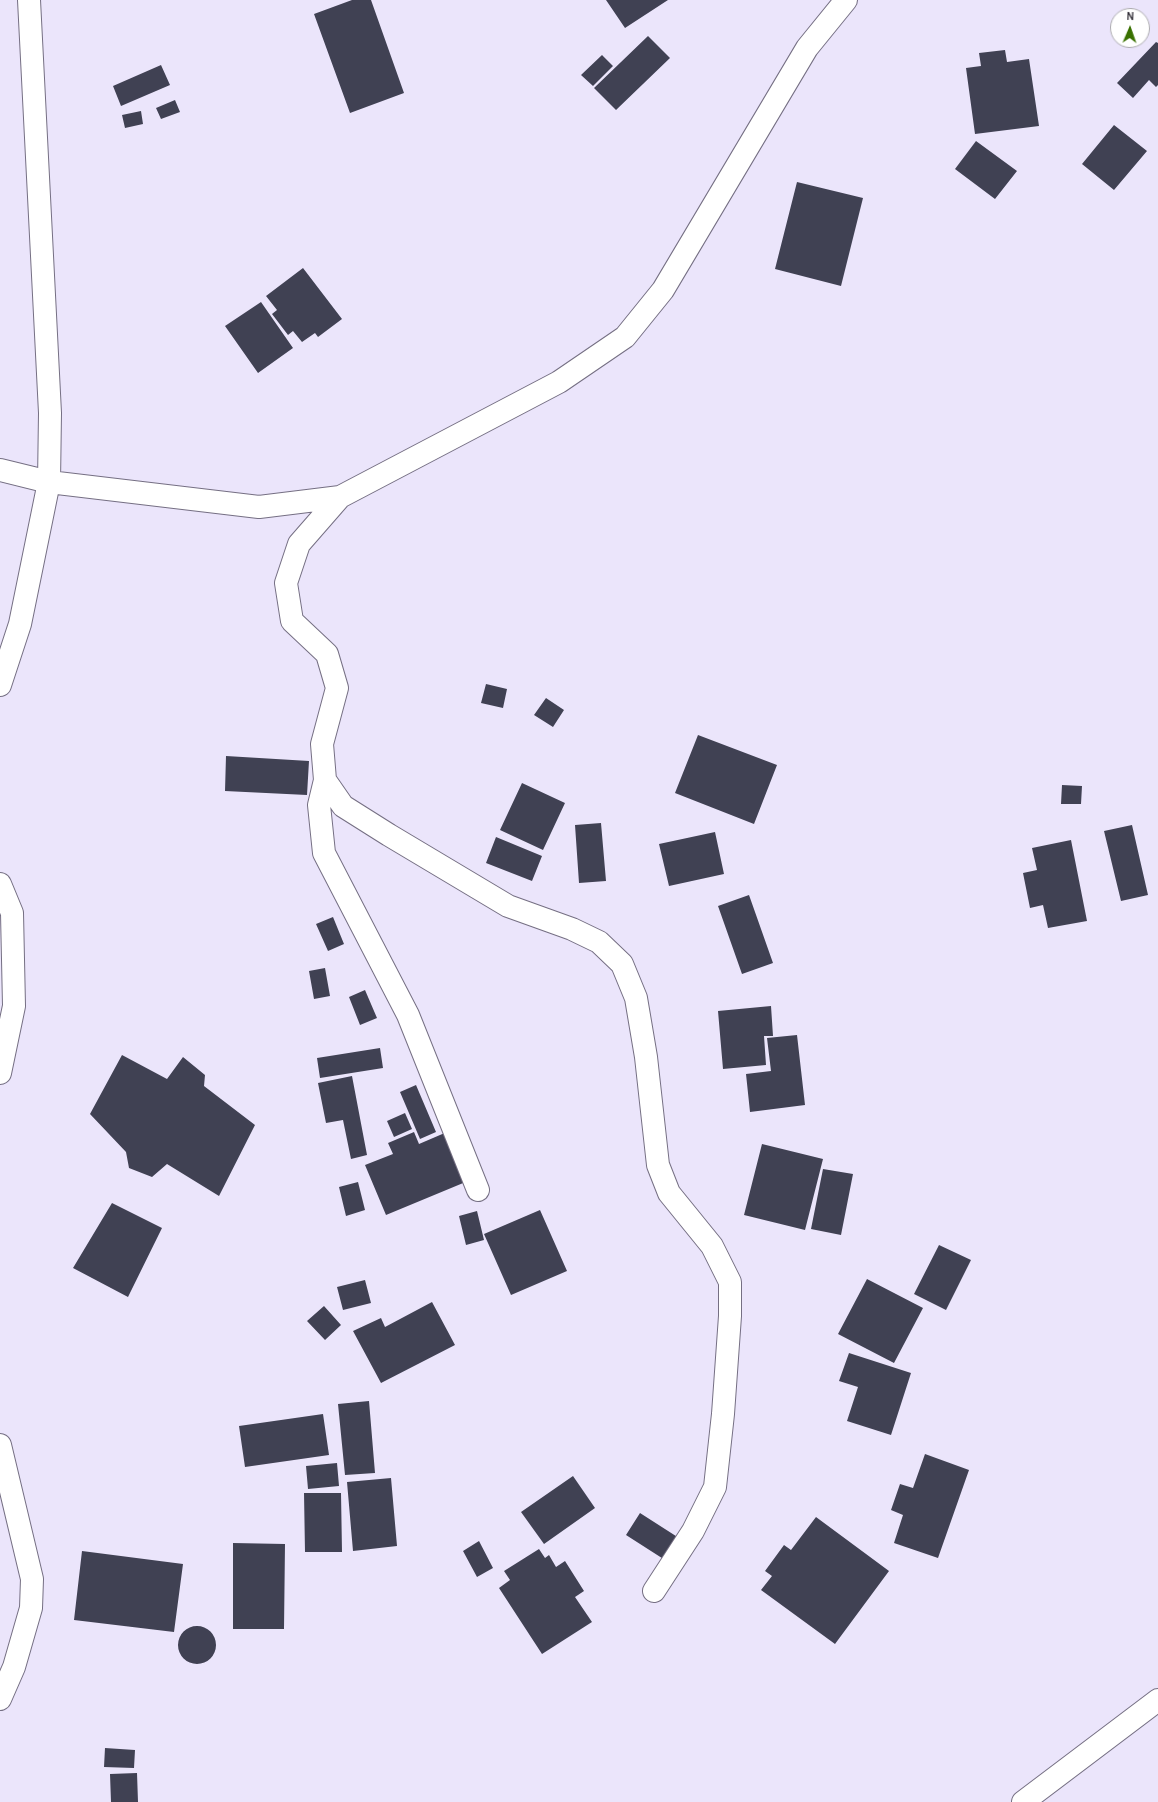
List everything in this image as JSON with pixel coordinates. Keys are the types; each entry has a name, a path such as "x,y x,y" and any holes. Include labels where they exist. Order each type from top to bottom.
{"street":[{"path":"0,685 20,624 50,482 50,413 29,0"},
{"path":"0,470 50,482 259,507 340,497 560,382 624,337 663,290 808,48 846,0"},
{"path":"340,497 299,544 286,583 292,621 327,654 337,688 322,744 325,780 319,805 324,852 408,1015 478,1190"},
{"path":"325,780 343,806 508,906 572,929 598,942 622,964 636,998 646,1057 658,1165 669,1194 712,1246 730,1282 730,1316 724,1414 715,1487 693,1531 654,1591"},
{"path":"0,884 12,913 14,1006 0,1073"},
{"path":"0,1445 32,1578 30,1608 14,1667 0,1699"},
{"path":"1023,1802 1158,1700"}],"building":[{"path":"352,0 371,0 404,93 350,113 314,14"},
{"path":"606,0 668,0 625,28"},
{"path":"648,36 670,58 616,110 594,88"},
{"path":"1156,42 1158,43 1158,85 1156,87 1149,80 1133,98 1117,83"},
{"path":"1005,50 1007,62 1029,59 1039,126 975,134 966,68 981,66 979,53"},
{"path":"602,55 613,66 593,86 581,75"},
{"path":"161,65 170,85 121,106 113,86"},
{"path":"175,100 180,112 161,119 156,108"},
{"path":"141,111 143,124 125,128 122,115"},
{"path":"1114,125 1147,151 1114,190 1082,164"},
{"path":"976,141 1017,171 995,199 955,169"},
{"path":"797,182 863,198 841,286 775,269"},
{"path":"303,268 342,319 318,337 315,333 302,342 293,331 288,335 272,314 277,310 266,296"},
{"path":"261,302 293,348 258,373 225,326"},
{"path":"486,684 507,689 503,708 481,703"},
{"path":"546,698 564,710 553,727 534,715"},
{"path":"698,735 777,765 754,824 675,793"},
{"path":"226,756 309,761 307,795 225,791"},
{"path":"522,783 565,803 543,850 500,830"},
{"path":"1062,785 1082,786 1081,804 1061,804"},
{"path":"601,823 606,881 579,883 575,825"},
{"path":"1132,825 1148,895 1121,901 1104,831"},
{"path":"715,832 724,874 669,886 659,844"},
{"path":"496,837 542,856 532,881 486,863"},
{"path":"1071,840 1087,921 1048,928 1043,905 1030,908 1023,873 1037,870 1032,848"},
{"path":"749,895 773,963 742,974 718,906"},
{"path":"333,917 344,944 328,951 316,924"},
{"path":"325,968 330,996 314,999 309,971"},
{"path":"365,990 377,1018 360,1025 349,997"},
{"path":"771,1006 773,1036 764,1036 766,1065 723,1069 718,1011"},
{"path":"797,1035 805,1105 750,1112 746,1074 771,1071 767,1038"},
{"path":"380,1048 383,1068 320,1078 317,1058"},
{"path":"122,1055 167,1079 183,1057 205,1075 204,1086 255,1125 219,1196 167,1164 152,1177 129,1168 126,1152 90,1114"},
{"path":"352,1076 367,1155 351,1159 343,1120 326,1123 318,1083"},
{"path":"416,1085 436,1132 420,1139 400,1092"},
{"path":"405,1113 412,1129 394,1137 387,1121"},
{"path":"414,1132 419,1144 447,1132 468,1181 386,1215 365,1165 393,1154 388,1143"},
{"path":"762,1144 823,1159 805,1230 744,1215"},
{"path":"823,1169 853,1174 841,1235 811,1229"},
{"path":"358,1182 365,1210 346,1216 339,1187"},
{"path":"112,1203 162,1228 128,1297 73,1268"},
{"path":"540,1210 567,1271 511,1295 484,1234"},
{"path":"477,1211 484,1240 466,1245 459,1216"},
{"path":"939,1245 971,1260 946,1310 914,1294"},
{"path":"867,1279 923,1308 894,1363 838,1334"},
{"path":"365,1280 371,1303 343,1310 337,1287"},
{"path":"432,1302 455,1345 381,1383 353,1331 381,1318 385,1327"},
{"path":"324,1306 341,1325 325,1340 307,1321"},
{"path":"849,1353 911,1373 891,1435 847,1421 858,1387 839,1381"},
{"path":"369,1401 375,1473 345,1475 338,1404"},
{"path":"323,1414 329,1455 245,1467 239,1426"},
{"path":"925,1454 969,1470 938,1558 894,1543 903,1515 891,1510 900,1484 913,1488"},
{"path":"337,1463 339,1486 308,1489 306,1466"},
{"path":"573,1476 595,1508 544,1544 521,1512"},
{"path":"391,1478 397,1546 353,1551 347,1482"},
{"path":"304,1493 341,1493 342,1552 305,1552"},
{"path":"640,1513 679,1538 665,1560 626,1535"},
{"path":"816,1517 889,1571 835,1644 761,1590 772,1576 765,1571 784,1545 791,1550"},
{"path":"479,1541 493,1568 477,1577 463,1551"},
{"path":"233,1543 285,1544 284,1629 233,1629"},
{"path":"539,1549 545,1558 549,1555 556,1567 565,1561 584,1591 575,1597 592,1622 542,1654 499,1588 510,1580 504,1571"},
{"path":"82,1551 183,1564 174,1632 74,1620"},
{"path":"193,1626 201,1626 208,1629 213,1634 216,1645 213,1656 208,1661 201,1664 193,1664 186,1661 181,1656 178,1649 178,1641 181,1634 186,1629"},
{"path":"105,1748 135,1750 134,1768 104,1767"},
{"path":"137,1773 138,1802 111,1802 110,1774"}]}
